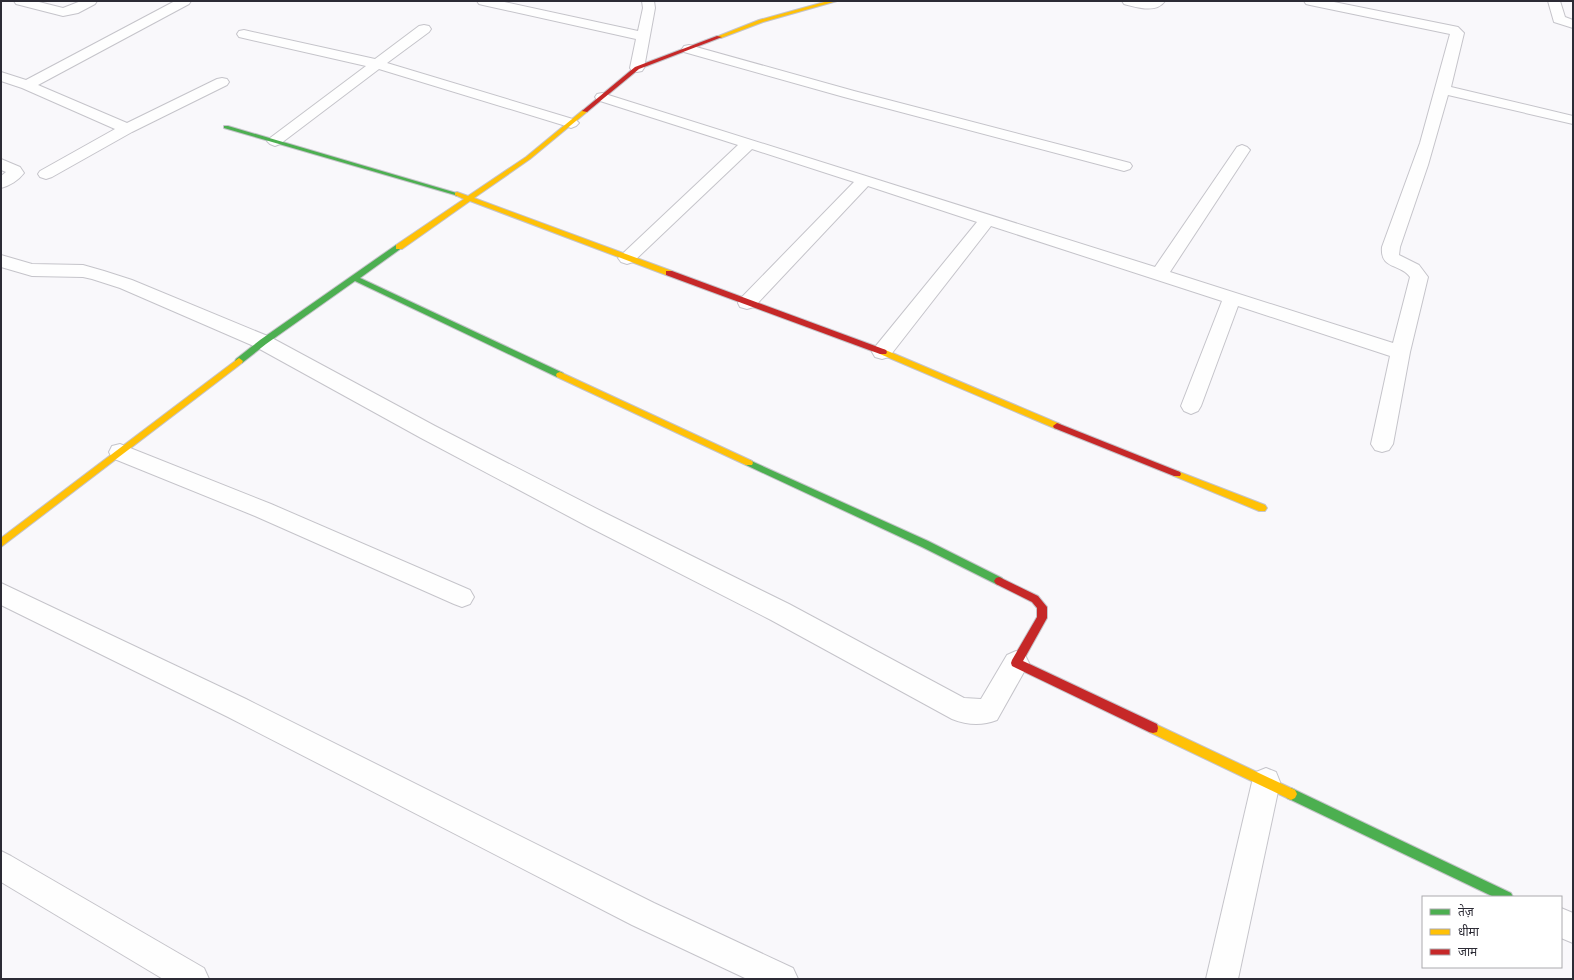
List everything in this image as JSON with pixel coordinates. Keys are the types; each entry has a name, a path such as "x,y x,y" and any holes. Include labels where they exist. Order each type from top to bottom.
{"street":[{"path":"20,1 63,12 73,10 90,1"},
{"path":"26,85 185,1"},
{"path":"483,1 643,36"},
{"path":"637,68 649,8 648,1"},
{"path":"1,544 263,342 356,279 528,158 637,68 761,21 834,1"},
{"path":"1128,1 1155,4 1159,1"},
{"path":"1310,1 1457,32 1434,126 1415,183 1394,238 1390,255 1391,258 1413,269 1419,277 1400,352 1382,444"},
{"path":"1552,1 1559,19 1573,24"},
{"path":"275,141 424,29"},
{"path":"244,34 376,64 571,123"},
{"path":"689,49 864,98 1124,166"},
{"path":"1,76 26,85 127,129"},
{"path":"46,174 127,129 222,82"},
{"path":"1444,90 1573,120"},
{"path":"602,97 1400,352"},
{"path":"226,127 471,198 747,303 882,352 1003,404 1262,508"},
{"path":"627,258 749,143"},
{"path":"1159,275 1242,150"},
{"path":"1,164 16,172 1,183"},
{"path":"747,303 865,180"},
{"path":"882,352 987,220"},
{"path":"1,261 32,270 84,270 126,284 263,342 476,457 780,612 961,710 976,712 988,711 1042,618 1042,607 1035,599 925,544 356,279"},
{"path":"1191,406 1232,298"},
{"path":"120,452 263,510 462,597"},
{"path":"1,594 237,708 643,914 782,979"},
{"path":"1016,663 1505,896"},
{"path":"1222,979 1266,782"},
{"path":"1,866 193,979"},
{"path":"1562,922 1573,928"}],"traffic: fast":[{"path":"226,127 457,194"},
{"path":"239,361 263,342 399,247"},
{"path":"356,279 560,375"},
{"path":"749,463 925,544 999,581"},
{"path":"1291,794 1505,896"}],"traffic: slow":[{"path":"719,37 761,21 834,1"},
{"path":"399,247 528,158 585,111"},
{"path":"457,194 669,273"},
{"path":"883,352 1057,426"},
{"path":"1,543 239,361"},
{"path":"560,375 749,463"},
{"path":"1177,474 1262,508"},
{"path":"1153,728 1291,794"}],"traffic: jam":[{"path":"585,111 637,68 719,37"},
{"path":"669,273 883,352"},
{"path":"1057,426 1177,474"},
{"path":"999,581 1035,599 1042,607 1042,618 1016,663 1153,728"}]}
